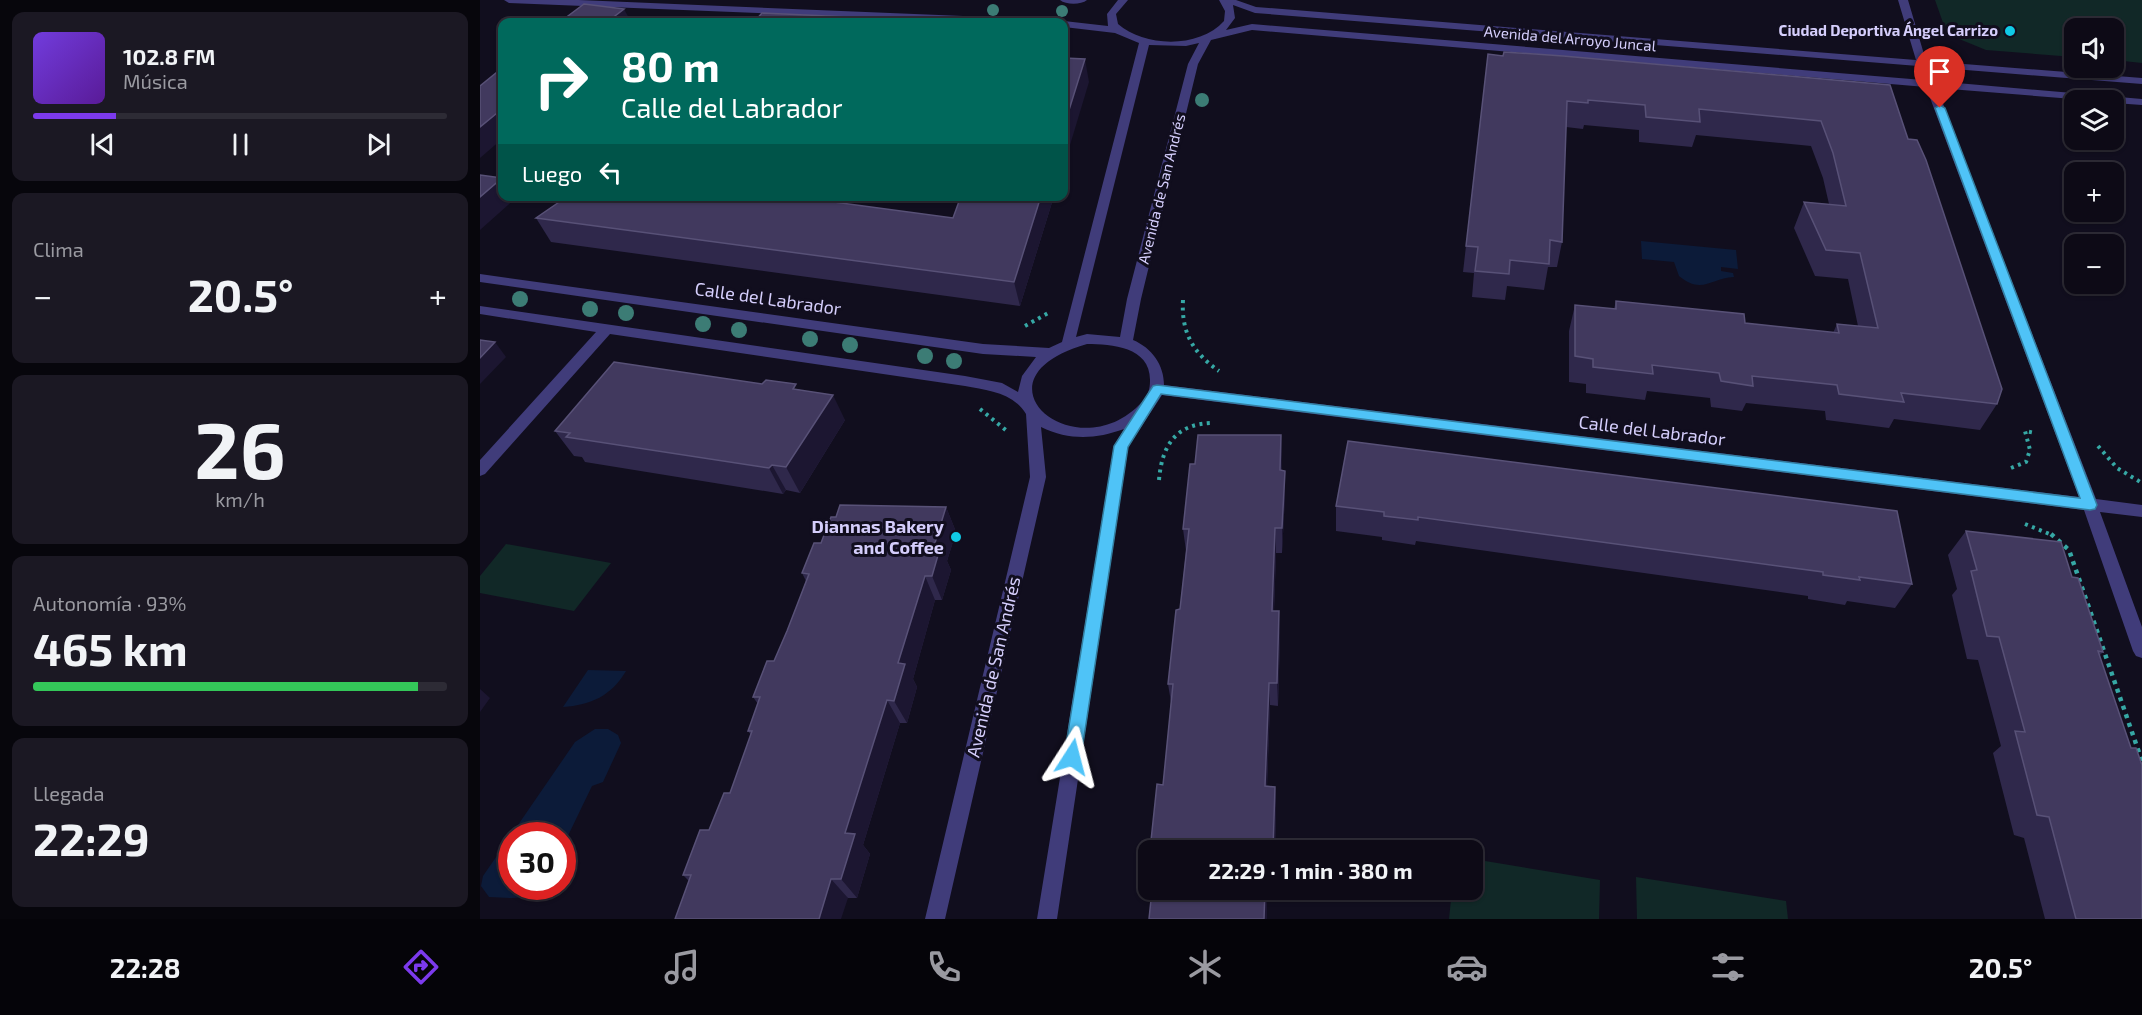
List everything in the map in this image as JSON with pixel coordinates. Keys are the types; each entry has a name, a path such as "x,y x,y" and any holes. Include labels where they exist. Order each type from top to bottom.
{"street":[{"path":"509,0 935,18"},
{"path":"1065,0 1082,0"},
{"path":"1068,344 1144,43 1128,38 1117,30 1112,22 1112,14 1123,0"},
{"path":"1207,38 1220,31 1228,23 1232,15 1226,0"},
{"name":"Avenida del Arroyo Juncal","path":"1226,0 1255,10 2142,81"},
{"path":"1902,0 1922,63 2090,505 2142,651"},
{"path":"569,16 585,4"},
{"path":"1068,24 1117,30"},
{"name":"Avenida del Arroyo Juncal","path":"1144,43 1183,44 1252,27 2142,102"},
{"name":"Avenida de San Andrés","path":"1125,343 1193,64 1207,38"},
{"name":"Calle del Labrador","path":"480,278 983,349 1050,352"},
{"path":"480,310 1002,388 1046,424 1064,430 1085,433 1107,430 1127,422 1143,411"},
{"path":"480,470 606,329"},
{"path":"1030,409 1025,390 1028,376 1050,352 1068,344 1087,339 1107,339 1125,343 1142,350 1152,361 1158,375 1157,389 1121,446 1047,919"},
{"name":"Calle del Labrador","path":"1157,389 2142,511"},
{"name":"Avenida de San Andrés","path":"935,919 1038,477 1030,409"}],"path":[{"path":"1183,300 1180,318 1185,334 1197,354 1217,370 1226,374"},
{"path":"1020,328 1050,312 1053,305"},
{"path":"976,406 1004,427 1009,434"},
{"path":"1159,480 1165,448 1181,433 1198,422 1220,423"},
{"path":"2007,470 2026,462 2030,450 2025,431 2095,440 2105,460 2121,473 2142,483"},
{"path":"2021,522 2050,533 2068,550 2142,761"}],"green space":[{"name":"Ciudad Deportiva Ángel Carrizo","path":"1935,0 2142,0 2142,63 2124,61 2124,18 2064,18 2064,56 1986,50 1947,34"},
{"path":"506,544 611,563 574,611 480,593 480,576"},
{"path":"1483,861 1600,880 1599,919 1449,919 1451,900 1483,900"},
{"path":"1636,877 1786,901 1788,919 1637,919"}],"water":[{"path":"1641,241 1736,250 1738,269 1721,267 1721,271 1733,273 1734,277 1700,285 1687,282 1679,276 1674,262 1642,259"},
{"path":"588,670 626,671 614,687 599,698 583,704 563,707"},
{"path":"595,729 608,729 618,735 621,743 603,782 592,786 575,822 520,822 575,742"},
{"path":"498,854 498,897 489,897 481,886 483,876"}],"building":[{"path":"584,4 624,9 612,18 565,18"},
{"path":"762,13 871,18 758,18"},
{"path":"1504,52 1890,85 1908,139 1917,140 1926,160 2002,389 1997,404 1901,393 1904,402 1839,394 1837,385 1752,376 1753,386 1721,381 1719,373 1652,365 1653,374 1593,367 1593,359 1575,356 1575,305 1616,309 1616,301 1744,314 1745,323 1839,333 1837,324 1878,328 1860,253 1826,250 1804,202 1846,206 1833,153 1821,121 1699,109 1700,122 1646,117 1645,105 1588,100 1588,103 1567,101 1562,242 1550,240 1549,264 1510,260 1509,274 1475,271 1478,247 1466,246 1488,54 1503,56"},
{"path":"1068,58 1085,59 1068,113"},
{"path":"498,71 498,112 480,127 480,86"},
{"path":"480,175 498,177 498,181 480,197"},
{"path":"561,201 826,201 953,218 959,201 1039,201 1014,282 536,218"},
{"path":"480,340 495,342 480,358"},
{"path":"614,362 762,384 766,380 796,384 793,389 833,395 786,467 772,465 769,468 566,437 570,433 555,431"},
{"path":"1198,435 1281,435 1280,470 1285,471 1282,528 1275,528 1272,611 1279,611 1277,683 1269,683 1265,786 1275,787 1273,840 1151,840 1157,784 1163,785 1173,684 1168,684 1176,610 1180,609 1189,529 1183,529 1190,464 1195,464"},
{"path":"1348,441 1897,511 1912,584 1823,575 1823,572 1418,517 1418,520 1384,516 1384,512 1336,506"},
{"path":"840,505 946,507 934,546 941,545 932,576 925,576 898,663 905,664 894,701 887,700 845,833 855,834 841,879 831,879 819,919 675,919 691,875 683,875 700,830 709,830 724,793 730,793 752,731 748,731 760,697 753,697 767,661 774,661 787,631 809,574 802,573 814,543 821,543 831,517 836,517"},
{"path":"1966,531 2061,542 2072,577 2078,578 2103,652 2098,651 2131,748 2136,748 2142,765 2142,919 2076,919 2049,817 2037,815 2015,731 2025,732 1999,637 1987,636 1971,571 1977,570"},
{"path":"1151,900 1265,900 1264,919 1149,919"}],"place":[{"name":"Ciudad Deportiva Ángel Carrizo","path":"2010,31"},
{"name":"Diannas Bakery and Coffee","path":"956,537"}],"route":[{"path":"1072,757 1121,446 1157,389 2090,505 1940,108"}]}
